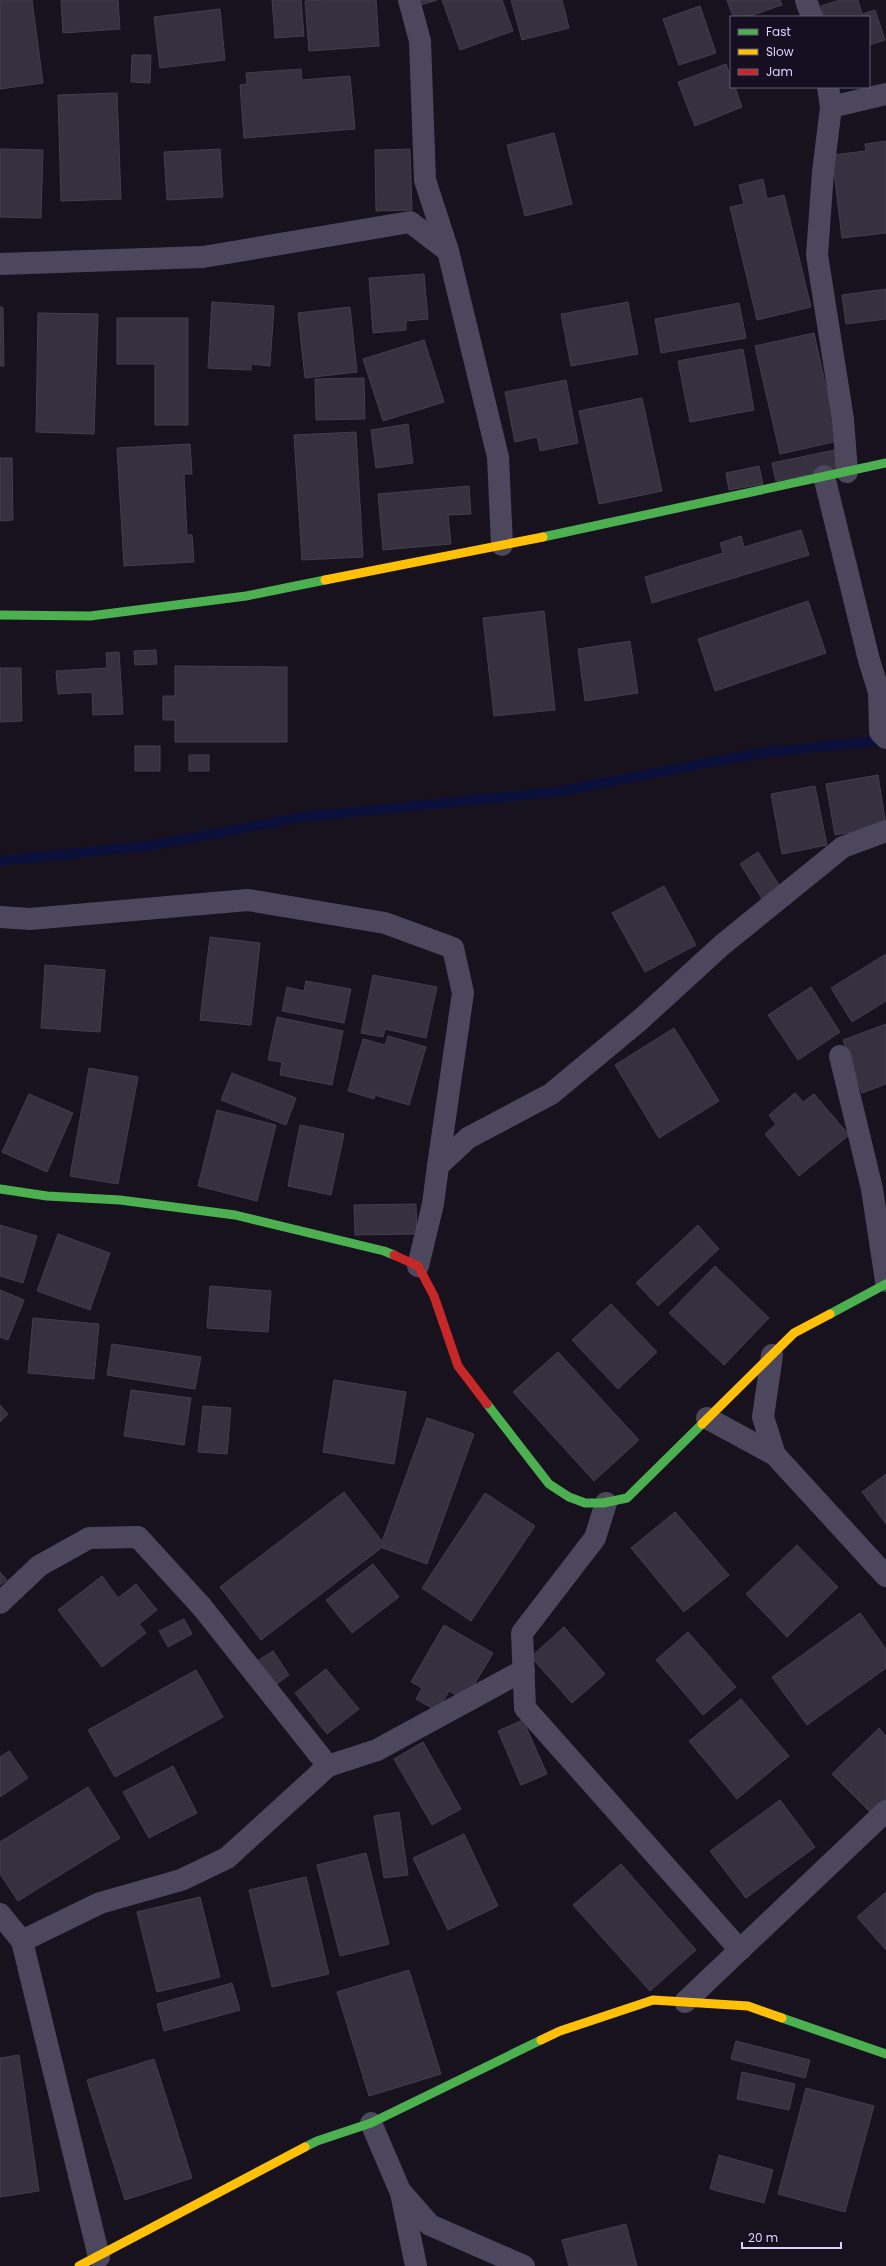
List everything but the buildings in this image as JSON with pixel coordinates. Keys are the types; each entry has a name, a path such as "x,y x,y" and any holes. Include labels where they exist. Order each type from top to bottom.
{"street":[{"path":"409,0 420,41 425,180 448,251 498,457 502,545"},
{"path":"806,0 812,16"},
{"path":"847,472 843,419 817,255 830,97 886,94"},
{"path":"0,264 203,257 410,222 448,251"},
{"path":"0,615 90,616 238,597 596,527 886,463"},
{"path":"824,476 869,660 879,692 880,732 886,738"},
{"path":"438,1166 468,1138 552,1094 640,1020 722,945 843,847 886,831"},
{"path":"0,917 30,919 248,900 385,924 453,948 463,993 432,1204 418,1266"},
{"path":"840,1056 872,1189 886,1281"},
{"path":"0,1189 47,1196 120,1200 235,1215 384,1251 418,1266 434,1296 458,1366 549,1484 567,1498 582,1504 606,1503 627,1498 794,1333 886,1284"},
{"path":"772,1354 763,1417 775,1455"},
{"path":"707,1418 775,1455 886,1576"},
{"path":"606,1503 595,1538 522,1634 525,1708 740,1950"},
{"path":"0,1603 39,1566 89,1538 138,1537 202,1607 328,1766"},
{"path":"22,1941 100,1903 181,1880 227,1858 328,1766 377,1750 524,1670"},
{"path":"685,2002 886,1811"},
{"path":"0,1914 22,1941 99,2257"},
{"path":"79,2266 99,2257 317,2141 371,2123 560,2030 653,2000 748,2006 886,2054"},
{"path":"371,2123 401,2192 416,2266"},
{"path":"401,2192 430,2225 524,2266"}],"waterway":[{"path":"0,861 149,846 303,817 556,792 760,753 886,740"}],"traffic: fast":[{"path":"543,537 886,463"},
{"path":"0,615 90,616 246,596 325,580"},
{"path":"0,1189 47,1196 120,1200 235,1215 384,1251 394,1255"},
{"path":"830,1314 886,1284"},
{"path":"487,1404 549,1484 569,1497 585,1503 603,1503 627,1498 702,1424"},
{"path":"782,2018 886,2054"},
{"path":"305,2147 317,2141 371,2123 541,2040"}],"traffic: slow":[{"path":"325,580 543,537"},
{"path":"702,1424 794,1333 830,1314"},
{"path":"541,2040 560,2031 653,2000 748,2006 782,2018"},
{"path":"79,2266 305,2147"}],"traffic: jam":[{"path":"394,1255 418,1266 434,1296 458,1366 487,1404"}]}
